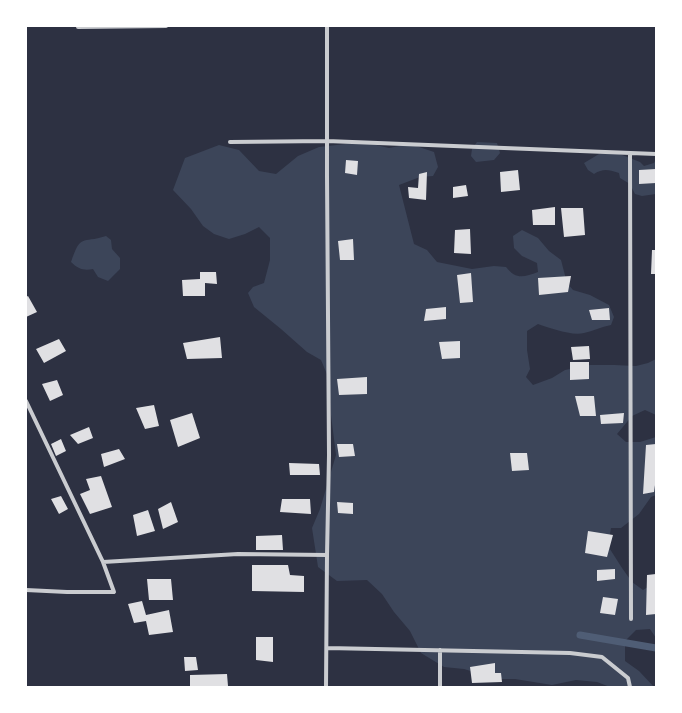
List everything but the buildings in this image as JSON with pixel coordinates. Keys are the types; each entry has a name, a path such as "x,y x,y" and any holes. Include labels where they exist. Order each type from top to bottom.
{"street":[{"path":"78,27 166,26"},
{"path":"326,687 329,455 327,26"},
{"path":"230,142 327,141 656,154"},
{"path":"630,154 631,619"},
{"path":"26,401 103,562 114,592 26,590"},
{"path":"103,562 238,554 327,555"},
{"path":"327,648 570,653 602,657 628,678 630,687"},
{"path":"440,650 440,687"}],"shaded area":[{"path":"477,142 497,143 500,153 494,160 476,162 471,156 472,149"},
{"path":"354,143 372,144 389,148 410,144 434,152 438,167 433,176 420,177 399,185 414,244 427,250 437,262 472,269 494,266 506,267 517,276 524,276 538,272 537,263 522,256 514,248 513,236 522,230 538,238 549,251 561,260 567,283 573,290 590,295 609,305 614,317 611,325 579,334 561,331 538,324 527,331 527,350 530,369 526,377 533,385 552,378 565,370 590,365 636,366 656,359 656,415 645,410 632,416 617,434 626,442 640,442 656,437 656,495 651,497 639,514 621,528 611,528 608,546 632,582 643,590 656,582 656,638 650,629 636,630 625,641 625,661 639,671 654,687 610,687 597,682 576,680 552,685 515,679 497,679 464,669 444,667 421,653 410,631 394,612 382,594 367,580 337,581 318,567 312,528 320,509 336,455 331,415 329,379 321,360 307,352 254,307 248,293 253,287 264,283 270,260 270,238 259,227 245,234 229,239 214,234 203,226 191,209 173,190 185,158 219,145 239,150 259,171 276,174 298,156 319,147"},
{"path":"617,153 640,162 644,166 654,163 656,159 656,194 642,196 635,194 630,184 620,178 619,173 606,170 594,174 588,170 584,163 599,154"},
{"path":"106,236 111,240 112,249 120,258 120,269 108,281 98,277 93,269 81,269 71,262 80,243"}],"waterway":[{"path":"580,635 656,648"}]}
